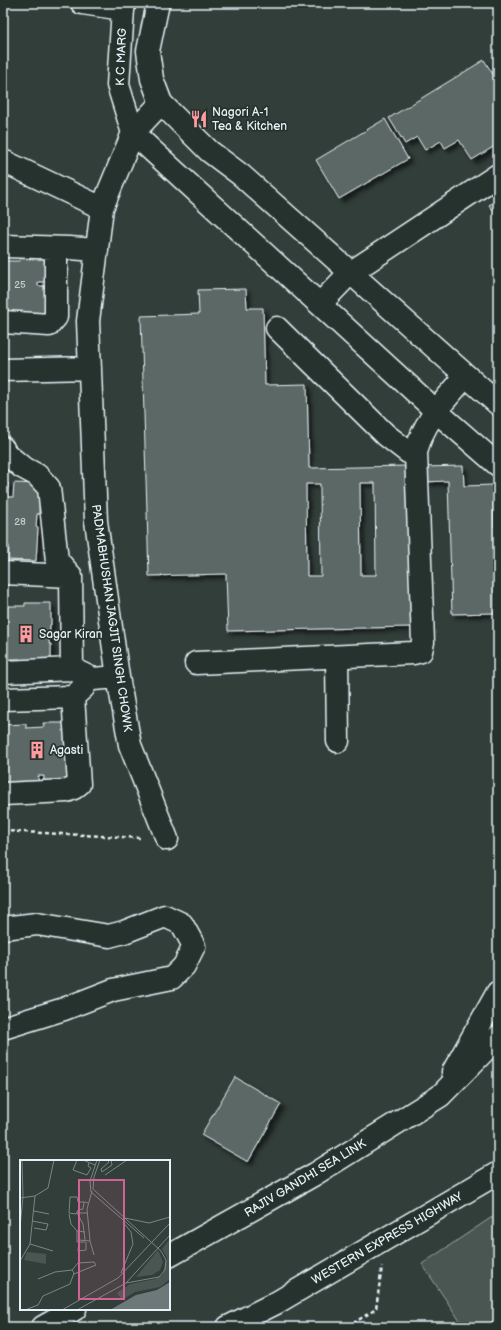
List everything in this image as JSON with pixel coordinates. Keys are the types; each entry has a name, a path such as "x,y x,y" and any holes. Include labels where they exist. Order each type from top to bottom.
{"main road":[{"path":"82,3 124,6"},
{"path":"158,3 148,51 152,79 161,103 210,151 241,175 498,404"},
{"name":"K C MARG","path":"124,6 118,85 133,133"},
{"path":"161,103 133,133 436,411 498,465"},
{"name":"PADMABHUSHAN JAGJIT SINGH CHOWK","path":"133,133 102,208 88,321 96,521 118,677 130,745 167,839"},
{"path":"3,162 102,208"},
{"path":"320,304 350,273 498,175"},
{"path":"3,246 97,250"},
{"path":"3,322 49,325 56,317 56,248"},
{"path":"277,328 386,435 411,454 416,453"},
{"path":"3,370 90,368"},
{"path":"196,663 413,653 421,651 423,642 416,453 420,437 436,411 466,376"},
{"path":"3,448 5,453 22,467 37,475 49,488 57,560 71,576 72,669"},
{"path":"3,573 71,576"},
{"path":"337,657 338,741"},
{"path":"3,672 72,669 92,679 118,677"},
{"path":"3,699 73,697 92,679"},
{"path":"3,794 67,791 79,784 73,697"},
{"path":"3,928 36,924 109,936 124,932 165,916 182,924 194,946 184,966 172,978 113,990 64,1009 3,1028"},
{"path":"440,1096 498,992"},
{"path":"440,1096 498,1037"},
{"name":"RAJIV GANDHI SEA LINK","path":"170,1255 315,1174 440,1096"},
{"name":"WESTERN EXPRESS HIGHWAY","path":"228,1327 276,1303 498,1173"},
{"path":"43,1327 73,1310"}],"path":[{"path":"3,831 167,839"},
{"path":"347,1327 376,1309 386,1238"},
{"path":"486,1327 498,1319"}],"shaded area":[{"path":"498,1213 498,1327 464,1327 422,1264"}],"building":[{"path":"484,60 498,82 498,144 472,160 459,140 445,148 441,141 425,150 417,137 405,144 389,118"},
{"path":"385,119 408,159 339,199 316,160"},
{"path":"498,199 498,218 489,205"},
{"path":"20,258 50,258 47,282 38,282 38,286 47,286 50,313 3,313 3,261 20,261"},
{"path":"246,289 247,308 263,308 265,385 307,384 309,468 407,466 411,627 228,631 226,574 149,576 141,316 199,314 198,290","holes":["360,483 375,483 376,575 361,575","306,484 320,484 321,576 307,576"]},
{"path":"463,466 464,486 493,485 494,527 498,527 498,635 496,635 495,613 452,614 448,481 423,482 422,467"},
{"path":"3,482 8,483 7,497 13,497 14,483 40,484 39,514 37,514 36,527 38,528 36,561 8,560 9,546 5,545 3,559"},
{"name":"Sagar Kiran","path":"3,603 7,603 7,606 25,606 25,603 51,603 49,644 51,644 51,665 19,665 20,659 10,659 10,665 3,665"},
{"name":"Agasti","path":"43,723 71,723 74,783 44,784 44,776 38,776 39,784 3,786 3,725 26,724 26,728 44,727"},
{"path":"235,1077 281,1104 248,1162 201,1135"}],"place":[{"name":"Nagori A-1 Tea & Kitchen","path":"199,119"},
{"name":"Sagar Kiran","path":"26,634"},
{"name":"Agasti","path":"37,750"}]}
